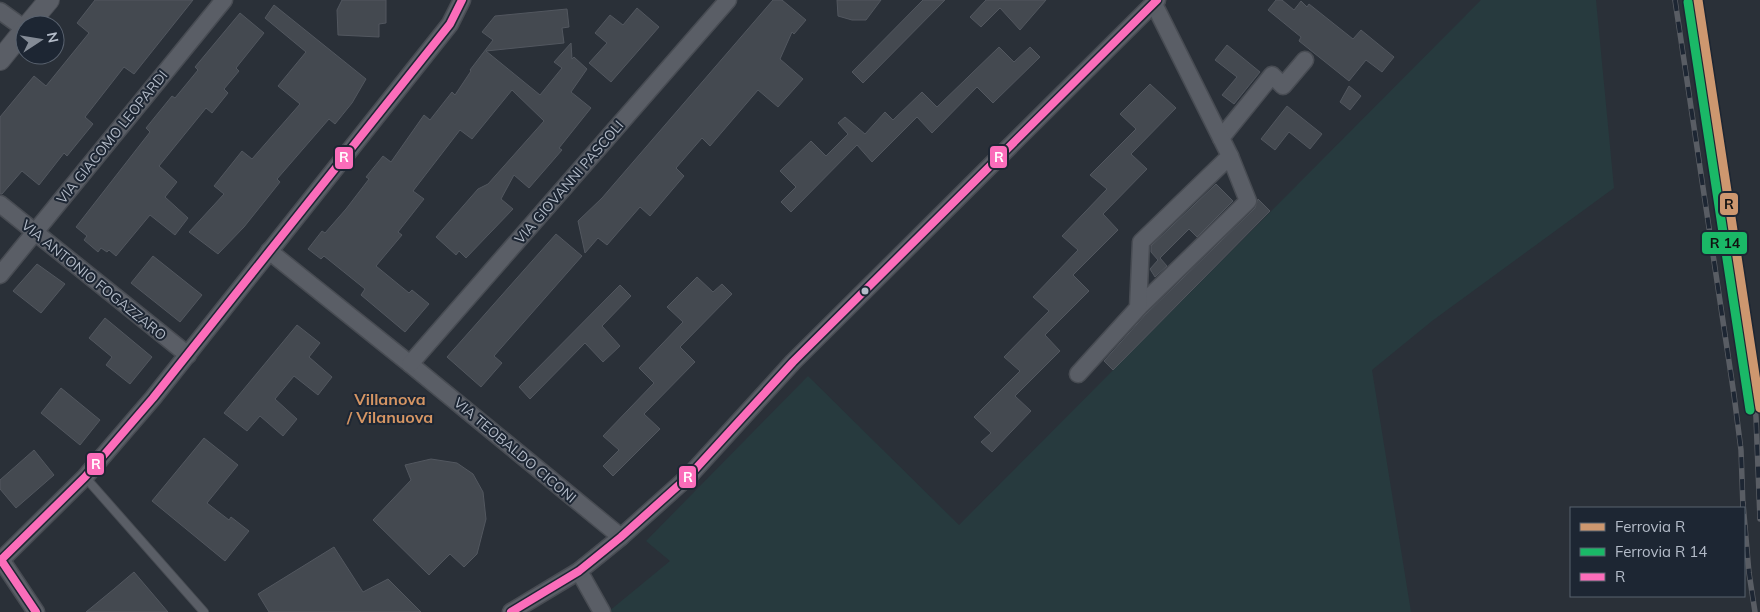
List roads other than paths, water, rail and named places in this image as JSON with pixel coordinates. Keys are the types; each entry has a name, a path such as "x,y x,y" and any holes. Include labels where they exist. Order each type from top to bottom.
{"street":[{"path":"36,15 48,0"},
{"name":"VIA GIACOMO LEOPARDI","path":"0,275 224,0"},
{"path":"36,612 0,559 85,477 188,355 450,24 462,0"},
{"name":"VIA GIOVANNI PASCOLI","path":"410,364 728,0"},
{"path":"511,612 578,571 621,537 690,475 793,362 1155,2 1230,156 1248,201 1138,308 1078,374"},
{"path":"0,11 15,22"},
{"path":"0,60 15,41"},
{"path":"1221,138 1272,75 1284,86 1305,60"},
{"path":"1138,308 1141,242 1230,156"},
{"name":"VIA ANTONIO FOGAZZARO","path":"0,204 188,355"},
{"name":"VIA TEOBALDO CICONI","path":"269,251 621,537"},
{"path":"578,571 602,612"}],"lane":[{"path":"85,477 204,612"}],"railway":[{"path":"1675,0 1734,395 1741,450 1743,507"},
{"path":"1748,335 1756,417 1760,519"},
{"path":"1743,503 1743,507"},
{"path":"1745,526 1755,612"}],"rail line":[{"name":"R","path":"1698,0 1760,408"}],"district":[{"name":"Villanova / Vilanuova","path":"390,408"}]}
